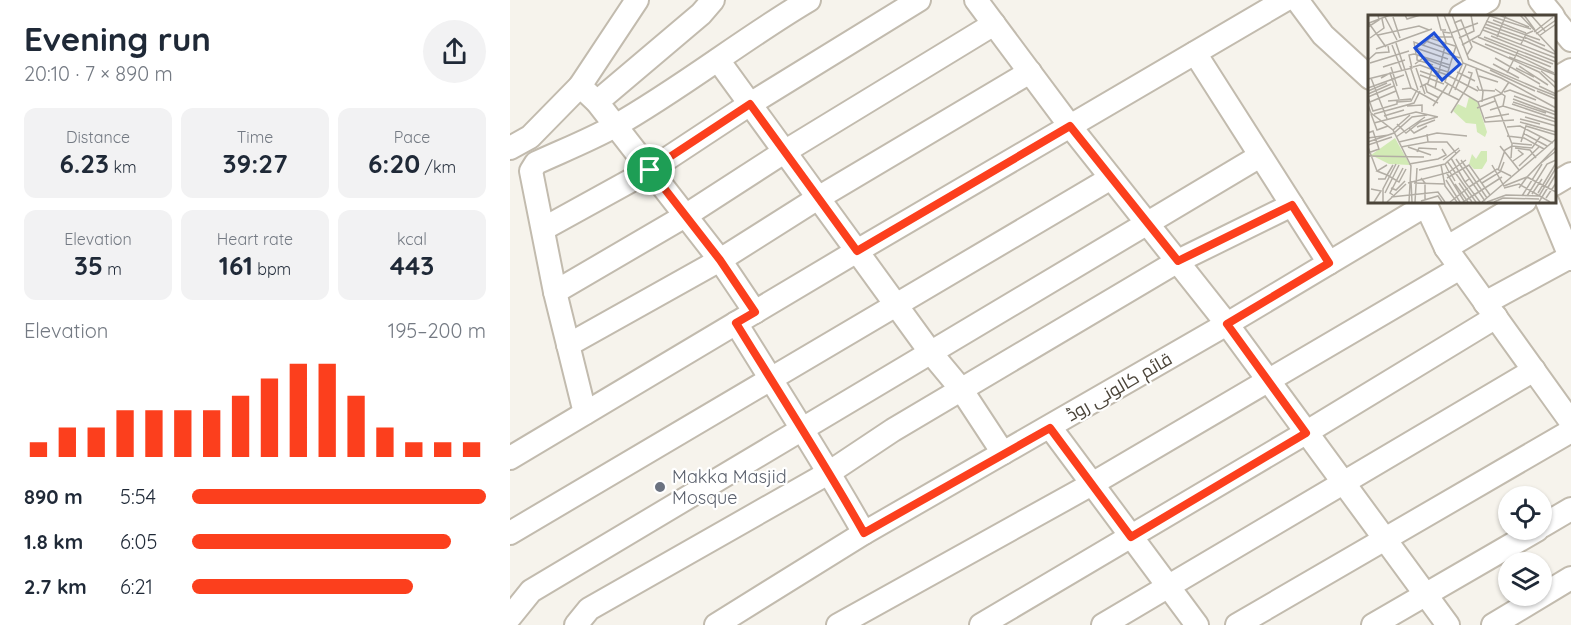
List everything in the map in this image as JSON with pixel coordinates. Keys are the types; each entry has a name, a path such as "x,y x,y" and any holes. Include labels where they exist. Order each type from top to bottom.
{"street":[{"path":"510,148 530,137 580,86 637,0"},
{"path":"597,102 701,14 713,0"},
{"path":"774,21 793,0"},
{"path":"585,413 555,292 531,171 536,164 615,126 809,0"},
{"path":"543,229 650,170 750,104 919,0"},
{"path":"976,0 1070,126 1227,324 1342,484 1448,625"},
{"path":"510,458 1285,0"},
{"path":"1297,0 1323,35 1368,74"},
{"path":"1463,15 1488,0"},
{"path":"1540,0 1552,15"},
{"path":"1556,21 1571,40"},
{"path":"555,292 685,216 784,152 994,24"},
{"path":"1195,53 1329,263"},
{"path":"718,60 931,353 961,389 1003,453"},
{"path":"1556,79 1571,70"},
{"path":"568,345 720,260 818,198 1030,72"},
{"path":"580,86 597,102 720,260 771,379 830,472 864,533"},
{"path":"510,617 531,591 1260,156"},
{"path":"1556,183 1571,174"},
{"path":"510,533 1111,178"},
{"path":"1446,248 1524,202"},
{"path":"981,625 1306,433 1571,258 1547,202"},
{"path":"1426,203 1446,248 1571,422"},
{"name":"قائم کالونی روڈ","path":"716,625 864,533 1050,428 1426,203"},
{"path":"576,625 590,609 830,472 893,430 1178,261 1292,205"},
{"path":"838,625 1092,484 1461,268"},
{"path":"1103,625 1534,370"},
{"path":"1050,428 1197,625"},
{"path":"1237,625 1571,431"},
{"path":"1552,520 1571,509"},
{"path":"1373,625 1520,540"},
{"path":"1493,625 1571,578"}],"place":[{"name":"Makka Masjid Mosque","path":"660,487"}],"route":[{"path":"750,104 857,251 1070,126 1178,261 1292,205 1329,263 1227,324 1306,433 1131,537 1050,428 864,533 830,472 736,323 755,312 720,260 650,170 750,104"}]}
